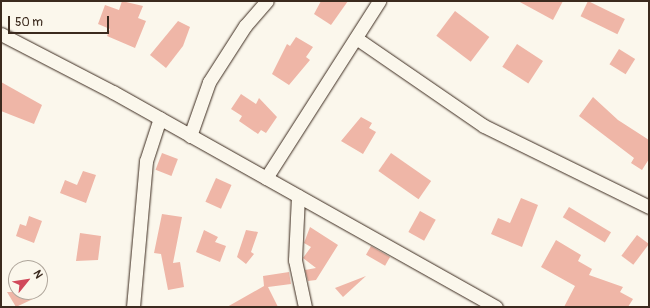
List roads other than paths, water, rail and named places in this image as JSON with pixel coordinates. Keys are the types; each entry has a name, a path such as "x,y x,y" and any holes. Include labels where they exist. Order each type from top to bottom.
{"street":[{"path":"190,136 209,82 245,26 268,1"},
{"path":"266,178 379,1"},
{"path":"1,34 160,118 496,307"},
{"path":"356,38 484,126 649,207"},
{"path":"133,307 146,161 160,118"},
{"path":"298,196 295,254 305,307"}]}
